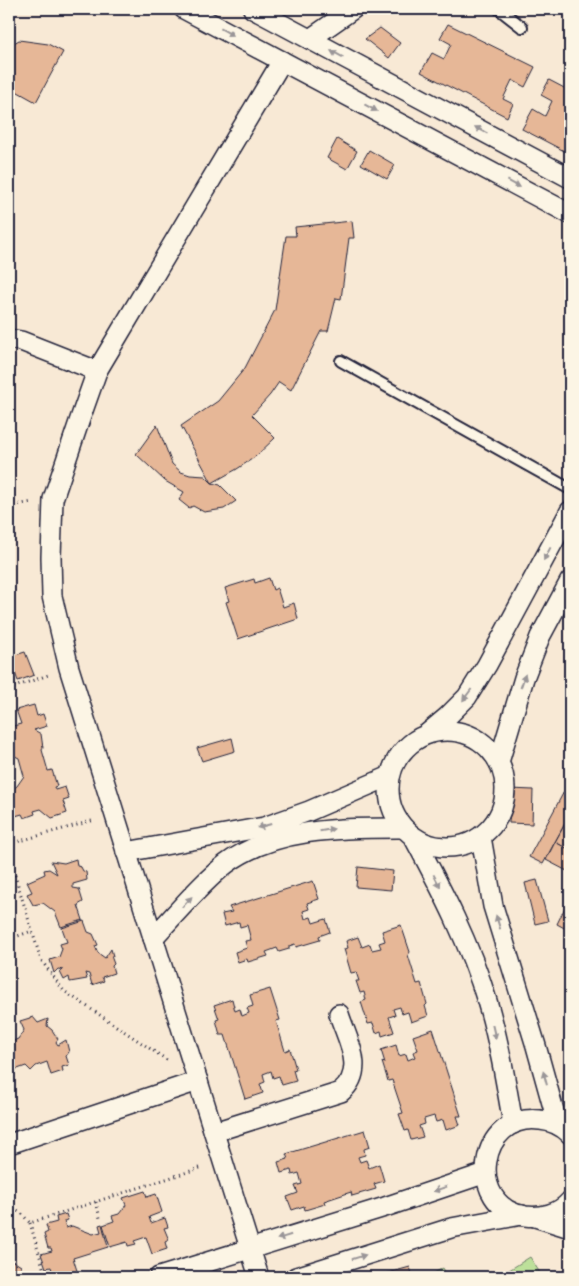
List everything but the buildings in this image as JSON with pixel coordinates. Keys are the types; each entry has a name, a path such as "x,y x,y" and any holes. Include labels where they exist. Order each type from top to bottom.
{"street":[{"path":"184,9 570,214"},
{"path":"253,9 570,178"},
{"path":"310,39 353,9"},
{"path":"259,1277 69,668 52,596 51,557 53,499 97,371 282,61"},
{"path":"9,339 21,341 97,371"},
{"path":"513,1124 506,1079 485,994 471,954 441,887 409,833 395,817 390,804 388,790 390,776 395,763 403,751 448,717 467,697 487,665 570,511"},
{"path":"499,762 510,719 527,670 540,637 570,580"},
{"path":"153,938 227,864 258,846 298,834 340,828 409,833 426,844 440,847 454,847 481,837 499,816 504,803 504,775 499,762 480,741 467,734 454,731 440,731 426,735"},
{"path":"126,852 264,826 309,812 390,776"},
{"path":"481,837 493,906 564,1130"},
{"path":"214,1132 341,1092 347,1088 354,1076 355,1061 338,1014"},
{"path":"9,1144 198,1081"},
{"path":"564,1130 547,1120 524,1120 513,1124 495,1139 486,1161 486,1173 488,1184 494,1195 501,1204 511,1211 570,1228"},
{"path":"159,1277 385,1207 486,1173"},
{"path":"296,1277 451,1228 528,1216 546,1216 557,1212 570,1201"}],"lane":[{"path":"499,9 522,27"},
{"path":"341,361 570,488"}],"path":[{"path":"9,689 69,668"},
{"path":"9,844 114,814"},
{"path":"9,856 41,960 64,991 198,1081"},
{"path":"9,939 32,931"},
{"path":"30,1223 223,1161"},
{"path":"96,1202 100,1218"},
{"path":"9,1206 22,1214 30,1223 46,1277"}],"green space":[{"path":"530,1257 540,1273 534,1277 498,1277"},
{"path":"443,1268 448,1277 427,1277"}]}
